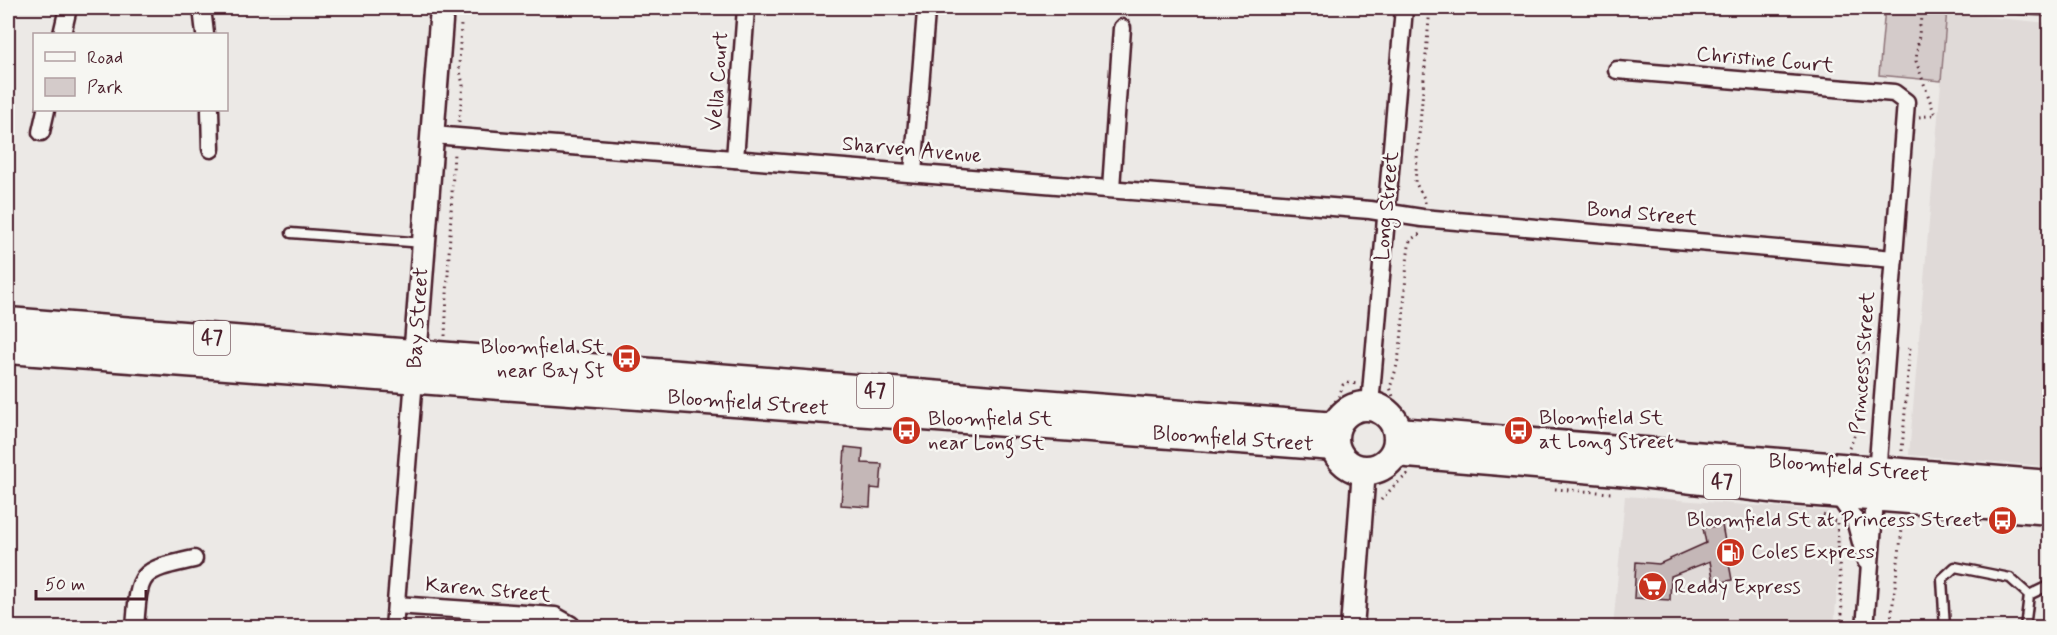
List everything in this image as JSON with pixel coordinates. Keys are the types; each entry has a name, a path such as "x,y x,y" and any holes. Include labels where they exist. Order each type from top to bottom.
{"highway":[{"name":"47","path":"8,322 415,366"},
{"name":"47","path":"8,349 415,366"},
{"name":"Bloomfield Street","path":"415,366 1335,437"},
{"path":"1364,470 1374,470 1390,460 1401,433 1388,414 1370,405"},
{"name":"Bloomfield Street","path":"1364,470 1345,463 1339,456 1335,437 1341,417 1349,410 1370,405"},
{"name":"Bloomfield Street","path":"1401,433 1876,483 2049,510"},
{"name":"Bloomfield Street","path":"1401,433 1642,473 1837,494 1876,483 2049,485"}],"street":[{"path":"62,33 68,8"},
{"path":"202,8 205,33"},
{"name":"Vella Court","path":"735,159 746,8"},
{"name":"Long Street","path":"1370,405 1404,8"},
{"name":"Bay Street","path":"394,627 424,243 444,136 452,11"},
{"path":"913,173 926,12"},
{"path":"1111,188 1122,28"},
{"name":"Christine Court","path":"1617,70 1894,93 1905,109"},
{"name":"Princess Street","path":"1865,627 1905,109"},
{"path":"41,132 45,111"},
{"path":"210,111 211,149"},
{"name":"Sharven Avenue","path":"444,136 1111,188 1387,213"},
{"name":"Bond Street","path":"1387,213 1422,218 1894,259"},
{"path":"1352,627 1364,470"},
{"path":"1837,494 1855,520 1869,574"},
{"path":"135,627 138,593 144,577 158,567 194,559"},
{"name":"Karen Street","path":"396,605 555,616 572,627"}],"lane":[{"path":"291,232 424,243"},
{"path":"1945,627 1942,579 1955,567 2010,578 2029,595"},
{"path":"2029,595 2049,585"},
{"path":"2025,627 2029,595"}],"path":[{"path":"1401,433 1402,412 1395,403 1390,387 1396,374 1400,348 1410,240 1420,235 1425,200 1415,182 1430,8"},
{"path":"1905,109 1923,117 1935,114 1916,62 1922,8"},
{"path":"444,336 450,256 444,136 461,114 463,85 452,11"},
{"path":"1841,451 1850,447 1854,438 1858,414 1865,316"},
{"path":"1902,451 1910,346"},
{"path":"1890,627 1903,521"},
{"path":"1837,523 1841,627"}],"shaded area":[{"path":"1947,13 2049,23 2050,379 2043,466 1909,455"},
{"name":"Coles Express","path":"1625,496 1828,511 1841,539 1834,627 1613,628"}],"green space":[{"path":"1885,8 2049,8 2049,17 1947,9 1941,81 1879,75"}],"building":[{"path":"845,447 863,449 862,463 882,464 880,489 871,488 870,507 841,505"},
{"path":"1722,525 1732,580 1714,584 1710,561 1671,576 1670,600 1634,598 1636,562 1659,564 1706,543 1703,528"}],"place":[{"name":"Bloomfield St near Bay St","path":"626,359"},
{"name":"Bloomfield St at Long Street","path":"1518,430"},
{"name":"Bloomfield St near Long St","path":"907,431"},
{"name":"Bloomfield St at Princess Street","path":"2003,520"},
{"name":"Coles Express","path":"1730,552"},
{"name":"Reddy Express","path":"1653,587"}]}
